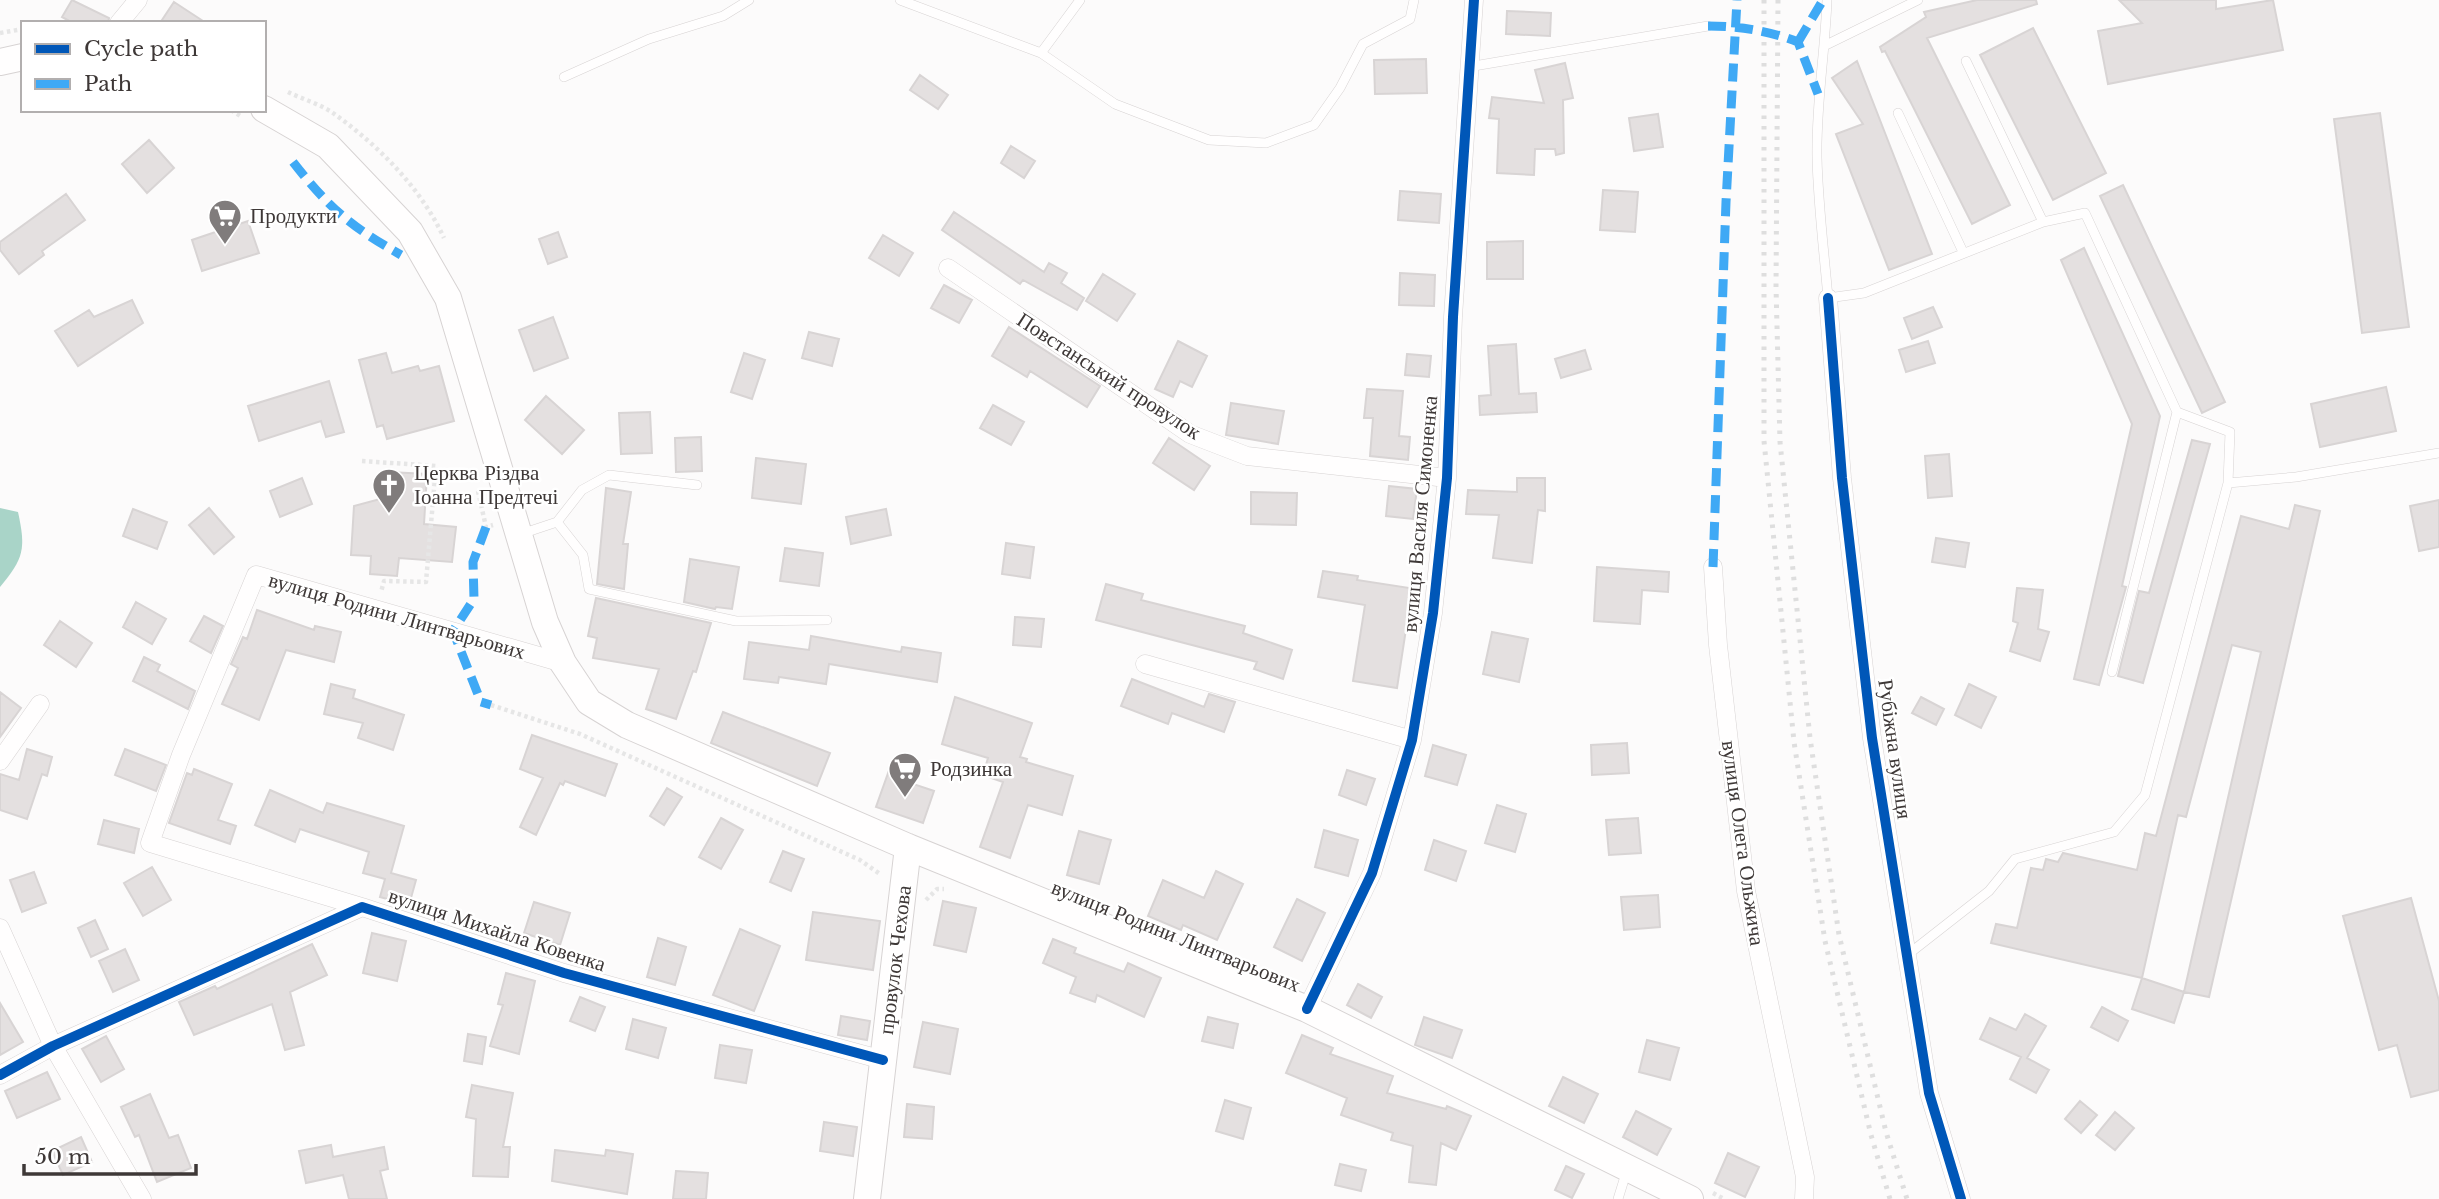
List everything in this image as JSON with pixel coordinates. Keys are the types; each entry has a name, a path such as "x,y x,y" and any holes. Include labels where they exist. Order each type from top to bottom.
{"main road":[{"path":"0,62 21,57"},
{"name":"вулиця Родини Линтварьових","path":"266,107 328,146 410,232 448,298 545,622 563,663 589,702 627,725 908,847 1307,1009 1628,1168 1701,1196"},
{"name":"провулок Чехова","path":"867,1199 908,847"}],"street":[{"path":"121,21 138,0"},
{"name":"вулиця Василя Симоненка","path":"1307,1009 1372,873 1412,740 1433,613 1447,478 1468,67 1474,0"},
{"name":"Повстанський провулок","path":"948,268 1190,433 1247,456 1447,478"},
{"name":"Рубіжна вулиця","path":"1828,298 1842,478 1872,738 1929,1093 1961,1199"},
{"name":"вулиця Олега Ольжича","path":"1713,567 1718,645 1746,891 1805,1177 1804,1199"},
{"name":"вулиця Родини Линтварьових","path":"181,755 256,575 563,663"},
{"path":"1145,664 1412,740"},
{"path":"0,761 40,704"},
{"name":"вулиця Михайла Ковенка","path":"181,755 150,843 564,973 883,1060"},
{"name":"вулиця Михайла Ковенка","path":"0,1074 54,1046 362,908"},
{"path":"0,928 54,1046 142,1199"}],"lane":[{"path":"564,77 649,39 723,16 749,0"},
{"path":"900,0 1041,52 1127,108 1209,141 1266,143 1314,125 1340,88 1363,44 1410,19 1414,0"},
{"path":"1041,52 1080,0"},
{"path":"1827,0 1826,45 1818,94 1817,157 1828,298 1864,293 2043,222 2085,213 2177,412 2112,672"},
{"path":"1826,45 1917,0"},
{"path":"1468,67 1708,26"},
{"path":"1966,61 2043,222"},
{"path":"1898,113 1963,252"},
{"path":"1906,956 1989,891 2015,859 2114,832 2145,794 2228,483 2230,432 2177,412"},
{"path":"2228,483 2296,477 2439,453"},
{"path":"520,535 557,522 582,491 609,475 697,485"},
{"path":"557,522 583,555 589,589 736,621 827,620"},
{"path":"1618,1199 1628,1168"}],"path":[{"path":"0,33 21,29"},
{"path":"266,106 331,112 398,169 435,219 446,242"},
{"path":"362,461 436,466 426,582 384,581 376,610"},
{"path":"477,488 486,527"},
{"path":"491,705 593,740 860,860 884,878"},
{"path":"922,909 925,901 937,889 953,889"},
{"path":"1701,1196 1724,1199"}],"shaded area":[{"path":"0,508 18,512 22,544 14,568 0,587"}],"building":[{"path":"72,0 109,18 108,21 69,21 62,17"},
{"path":"1977,0 2036,0 2037,4 1927,38 2010,205 1972,224 1885,51 1882,52 1880,47 1926,17 1924,12"},
{"path":"2119,0 2216,0 2216,9 2273,0 2283,50 2108,84 2098,31 2142,23"},
{"path":"174,2 203,21 161,21"},
{"path":"1507,11 1551,13 1550,36 1506,34"},
{"path":"2033,28 2106,173 2053,200 1980,55"},
{"path":"1426,59 1427,93 1375,94 1374,60"},
{"path":"1857,61 1932,254 1889,270 1836,134 1863,124 1832,78"},
{"path":"1565,63 1573,98 1563,100 1564,153 1556,155 1555,149 1535,149 1534,175 1497,173 1499,119 1489,118 1492,97 1544,103 1535,70"},
{"path":"920,75 948,95 938,109 910,90"},
{"path":"2380,113 2409,327 2362,333 2334,119"},
{"path":"1658,114 1663,147 1634,151 1629,118"},
{"path":"149,140 174,168 147,193 122,164"},
{"path":"1011,146 1035,161 1024,178 1001,163"},
{"path":"2123,185 2225,402 2202,413 2100,196"},
{"path":"1603,190 1638,192 1635,232 1600,230"},
{"path":"1400,191 1441,194 1439,223 1398,220"},
{"path":"66,194 85,220 42,251 44,255 19,274 0,250 0,242"},
{"path":"954,212 1044,272 1049,263 1067,273 1061,283 1084,298 1077,310 1023,280 1020,284 942,230"},
{"name":"Продукти","path":"248,221 259,253 202,271 192,240"},
{"path":"558,232 567,257 548,264 539,239"},
{"path":"883,235 913,253 899,276 869,258"},
{"path":"1523,241 1523,279 1487,279 1487,242"},
{"path":"2084,248 2160,416 2122,586 2126,587 2099,685 2074,679 2132,424 2061,260"},
{"path":"1400,273 1435,275 1434,306 1399,305"},
{"path":"1103,274 1135,294 1117,321 1086,301"},
{"path":"944,285 972,300 959,323 931,308"},
{"path":"132,300 143,323 78,366 55,331 89,310 94,317"},
{"path":"1933,307 1942,327 1912,339 1904,318"},
{"path":"553,317 568,358 534,371 519,330"},
{"path":"1009,327 1100,386 1087,407 1030,371 1027,377 992,356"},
{"path":"809,332 839,339 832,366 802,358"},
{"path":"1178,341 1207,356 1192,387 1180,381 1173,397 1155,389"},
{"path":"1928,341 1935,363 1906,372 1899,350"},
{"path":"1516,344 1519,394 1536,393 1537,412 1480,415 1479,396 1491,395 1488,346"},
{"path":"1585,350 1591,369 1561,378 1555,359"},
{"path":"386,353 392,373 418,366 420,371 439,366 454,421 387,439 383,425 377,427 359,360"},
{"path":"744,353 765,360 752,399 731,392"},
{"path":"1407,354 1431,356 1429,377 1405,375"},
{"path":"329,381 344,432 326,437 321,421 259,441 248,406"},
{"path":"2386,387 2396,431 2320,447 2311,404"},
{"path":"1367,389 1403,391 1399,436 1410,437 1408,460 1370,456 1373,418 1364,418"},
{"path":"546,396 584,430 562,454 525,420"},
{"path":"1231,403 1284,411 1278,444 1226,435"},
{"path":"993,405 1024,422 1011,445 980,428"},
{"path":"650,412 652,453 621,454 619,413"},
{"path":"701,437 702,471 676,472 675,438"},
{"path":"1169,438 1210,466 1194,490 1153,463"},
{"path":"2192,440 2210,444 2143,683 2118,676 2139,591 2149,593"},
{"path":"1949,454 1952,496 1928,498 1925,456"},
{"path":"756,458 806,464 801,504 752,498"},
{"name":"Церква Різдва Іоанна Предтечі","path":"389,472 427,474 424,524 456,527 452,562 399,558 397,576 370,574 371,556 351,555 354,506 395,495"},
{"path":"302,478 312,504 280,517 270,491"},
{"path":"1517,478 1545,478 1545,511 1538,510 1532,563 1493,558 1499,515 1466,514 1468,490 1517,492"},
{"path":"1389,486 1417,489 1413,519 1386,516"},
{"path":"606,488 631,492 623,544 628,544 624,589 597,584"},
{"path":"1251,492 1297,493 1296,525 1251,524"},
{"path":"2439,500 2439,547 2419,551 2410,506"},
{"path":"2295,505 2320,511 2209,997 2184,992 2261,652 2232,645 2186,817 2178,815 2142,978 1991,943 1996,924 2017,928 2031,868 2043,870 2046,859 2058,862 2063,853 2137,870 2145,833 2156,836 2241,516 2289,529"},
{"path":"209,508 234,537 214,554 189,525"},
{"path":"133,509 167,522 157,549 123,536"},
{"path":"886,509 891,535 851,544 846,517"},
{"path":"1936,538 1969,543 1965,567 1932,562"},
{"path":"1006,543 1034,547 1030,578 1002,574"},
{"path":"785,548 823,553 819,586 780,581"},
{"path":"690,559 739,567 732,609 715,609 684,602"},
{"path":"1597,567 1669,572 1668,592 1642,590 1640,624 1594,621"},
{"path":"1323,571 1358,576 1357,580 1416,589 1412,616 1408,616 1397,688 1353,681 1365,605 1318,597"},
{"path":"1106,584 1143,594 1141,600 1245,626 1243,633 1292,650 1283,679 1254,669 1257,662 1096,620"},
{"path":"2017,588 2043,590 2038,629 2049,632 2040,661 2010,651 2018,623 2013,621"},
{"path":"596,598 711,623 696,672 693,671 676,719 646,709 659,669 593,658 597,638 588,636"},
{"path":"136,602 166,619 152,644 123,627"},
{"path":"257,610 314,630 315,626 341,632 334,662 286,650 259,720 222,704 238,668 231,664 243,637 247,639"},
{"path":"204,616 223,626 211,653 190,641"},
{"path":"1015,617 1044,619 1041,647 1013,645"},
{"path":"60,621 92,643 76,667 44,645"},
{"path":"1492,632 1528,639 1519,682 1483,674"},
{"path":"811,636 901,652 902,647 941,653 937,682 829,664 826,684 779,677 778,683 744,679 749,642 809,650"},
{"path":"144,657 160,665 157,671 195,691 188,709 133,681"},
{"path":"1132,679 1204,707 1209,694 1235,702 1224,732 1172,713 1168,724 1121,706"},
{"path":"331,684 355,690 353,698 404,715 393,750 358,738 363,723 324,714"},
{"path":"1969,684 1996,697 1981,728 1955,715"},
{"path":"0,692 21,708 0,737"},
{"path":"955,697 1032,723 1020,757 1027,759 1026,762 1073,776 1062,815 1028,805 1010,858 980,847 1003,782 983,775 988,758 942,744"},
{"path":"1921,697 1944,709 1936,725 1912,713"},
{"path":"723,712 830,753 817,786 711,743"},
{"path":"532,735 617,764 605,796 565,781 563,785 560,783 536,835 520,827 543,778 520,769"},
{"path":"1627,743 1629,773 1592,775 1591,745"},
{"path":"1433,745 1466,755 1457,785 1425,776"},
{"path":"27,749 52,757 47,776 42,774 27,819 0,810 0,774 19,780"},
{"path":"125,749 166,765 156,791 115,775"},
{"name":"Родзинка","path":"892,762 915,770 910,783 934,791 923,823 876,807"},
{"path":"194,769 232,784 218,820 236,826 230,844 169,823 187,773 192,775"},
{"path":"1347,770 1375,779 1366,805 1339,795"},
{"path":"667,788 682,797 664,825 650,816"},
{"path":"270,790 323,813 327,803 404,826 391,873 416,880 409,905 380,897 385,879 363,873 369,852 300,829 295,842 255,825"},
{"path":"1497,805 1526,814 1515,852 1485,843"},
{"path":"721,818 743,830 721,869 699,857"},
{"path":"1638,818 1641,853 1609,855 1606,820"},
{"path":"104,820 139,829 134,853 98,844"},
{"path":"1324,830 1358,840 1348,876 1315,867"},
{"path":"1079,831 1111,840 1099,884 1067,875"},
{"path":"1434,840 1466,851 1456,881 1425,870"},
{"path":"783,851 804,859 791,891 770,882"},
{"path":"152,867 171,900 143,916 124,883"},
{"path":"1216,871 1243,884 1217,940 1183,925 1181,930 1148,916 1163,880 1204,898"},
{"path":"34,872 46,903 22,912 10,880"},
{"path":"1658,895 1660,927 1624,930 1621,897"},
{"path":"2411,898 2439,1001 2439,1090 2411,1097 2397,1045 2379,1050 2343,916"},
{"path":"1297,899 1325,913 1302,961 1274,947"},
{"path":"943,901 976,908 966,952 934,945"},
{"path":"534,902 570,913 560,945 524,933"},
{"path":"813,912 880,921 873,970 806,960"},
{"path":"95,920 108,949 91,957 78,928"},
{"path":"740,929 780,946 754,1011 713,995"},
{"path":"372,933 406,941 397,981 363,973"},
{"path":"658,938 686,947 675,985 647,977"},
{"path":"1053,939 1076,948 1074,953 1124,972 1128,963 1161,978 1144,1017 1097,995 1095,1002 1070,993 1076,977 1043,963"},
{"path":"312,944 327,975 290,992 304,1045 285,1050 272,1004 194,1035 179,1002 215,986 217,989"},
{"path":"125,949 139,980 113,992 99,961"},
{"path":"506,973 535,981 519,1054 490,1046 503,1005 498,1004"},
{"path":"2142,978 2184,992 2174,1023 2132,1009"},
{"path":"1358,984 1382,997 1371,1018 1347,1005"},
{"path":"580,997 605,1007 595,1031 570,1021"},
{"path":"0,1003 23,1042 0,1055"},
{"path":"2102,1007 2128,1021 2118,1041 2091,1027"},
{"path":"2025,1014 2046,1026 2027,1058 2049,1070 2036,1093 2010,1079 2021,1057 1980,1039 1990,1018 2016,1030"},
{"path":"841,1016 870,1021 867,1040 838,1035"},
{"path":"1208,1017 1238,1024 1233,1048 1202,1041"},
{"path":"1424,1017 1462,1030 1452,1058 1415,1045"},
{"path":"633,1019 666,1028 658,1058 626,1049"},
{"path":"923,1022 958,1029 950,1074 914,1067"},
{"path":"468,1034 486,1037 482,1064 464,1061"},
{"path":"1302,1035 1333,1048 1330,1054 1393,1076 1387,1093 1446,1109 1447,1106 1471,1116 1456,1150 1441,1143 1436,1185 1409,1182 1413,1146 1391,1140 1393,1133 1341,1115 1347,1098 1286,1073"},
{"path":"106,1036 124,1069 101,1082 82,1049"},
{"path":"1647,1040 1679,1048 1670,1080 1639,1072"},
{"path":"720,1045 752,1050 746,1083 715,1078"},
{"path":"47,1072 60,1099 17,1118 5,1091"},
{"path":"1563,1077 1598,1094 1584,1123 1549,1106"},
{"path":"472,1085 513,1093 503,1147 510,1147 508,1177 473,1176 476,1119 466,1117"},
{"path":"150,1094 169,1138 178,1135 191,1168 157,1182 139,1135 135,1137 121,1107"},
{"path":"1225,1100 1251,1108 1243,1139 1216,1131"},
{"path":"2080,1101 2097,1115 2081,1133 2065,1119"},
{"path":"907,1104 934,1107 932,1139 904,1137"},
{"path":"1636,1111 1671,1129 1657,1155 1623,1137"},
{"path":"2115,1112 2134,1128 2115,1150 2096,1135"},
{"path":"824,1122 857,1127 853,1156 820,1151"},
{"path":"81,1137 92,1162 63,1175 52,1151"},
{"path":"331,1145 333,1157 384,1147 388,1169 380,1171 387,1199 349,1199 343,1175 306,1183 299,1151"},
{"path":"555,1150 605,1156 606,1150 633,1154 627,1194 552,1181"},
{"path":"1728,1153 1759,1167 1745,1197 1715,1183"},
{"path":"1340,1164 1366,1170 1361,1191 1335,1185"},
{"path":"1566,1166 1584,1174 1572,1198 1555,1190"},
{"path":"676,1171 708,1173 706,1199 673,1199"}],"railway":[{"path":"1764,0 1764,441 1794,742 1825,941 1871,1135 1890,1199"},
{"path":"1778,0 1776,287 1780,442 1810,738 1839,935 1886,1132 1907,1199"}],"marked path":[{"path":"1713,567 1726,202 1737,0"},
{"path":"1798,42 1823,0"},
{"path":"1708,26 1754,30 1798,42 1818,94"},
{"path":"293,162 341,215 401,255"},
{"path":"486,527 473,562 474,599 453,631 481,702 491,705"}],"cycle path":[{"path":"1307,1009 1372,873 1412,740 1433,613 1447,478 1453,317 1474,0"},
{"path":"1828,298 1842,478 1872,738 1929,1093 1961,1199"},
{"path":"0,1075 53,1046 362,907 564,973 883,1060"}],"place":[{"name":"Продукти","path":"225,246"},
{"name":"Церква Різдва Іоанна Предтечі","path":"389,515"},
{"name":"Родзинка","path":"905,799"}]}
